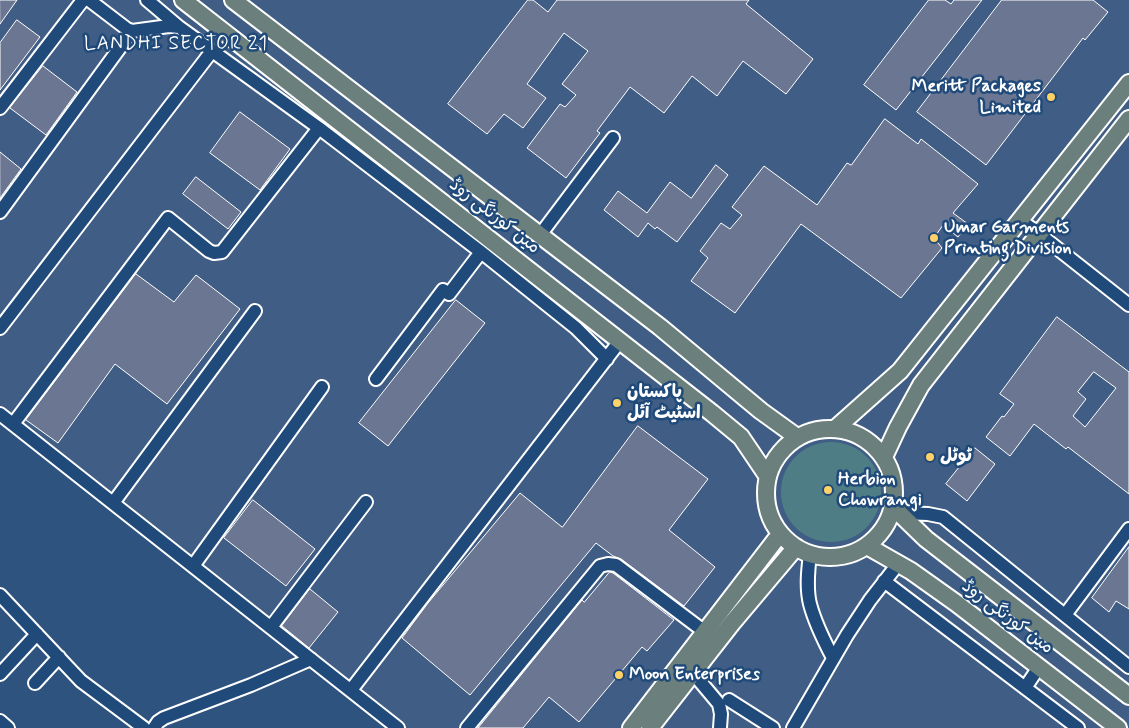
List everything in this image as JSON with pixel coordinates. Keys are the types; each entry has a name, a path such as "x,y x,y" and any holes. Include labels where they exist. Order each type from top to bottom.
{"main road":[{"name":"مین کورنگی روڈ","path":"183,0 712,413 741,437 768,477"},
{"name":"مین کورنگی روڈ","path":"233,0 540,235 660,328 761,411 797,437"},
{"path":"836,428 900,370 1129,82"},
{"path":"884,456 921,385 1129,119"},
{"path":"823,428 836,428 863,437 884,456 894,481 896,510 884,529 867,546 847,555 826,557 803,550 780,534 769,510 766,494 768,477 772,465 779,454 797,437 823,428"},
{"name":"مین کورنگی روڈ","path":"896,510 926,538 1129,696"},
{"path":"631,728 780,534"},
{"name":"مین کورنگی روڈ","path":"867,546 911,571 956,603 1118,728"},
{"path":"650,728 732,623 803,550"}],"street":[{"path":"0,108 83,0"},
{"path":"89,0 132,31 169,26 179,27"},
{"path":"147,0 179,27 319,128 481,252 576,328 607,359"},
{"path":"0,212 132,31"},
{"path":"0,328 212,51"},
{"path":"13,424 168,218 208,251 214,253 222,252 319,128"},
{"path":"540,235 613,138"},
{"path":"1020,220 1129,305"},
{"path":"376,379 443,290 449,294 481,252"},
{"path":"112,503 255,311"},
{"path":"351,690 620,341"},
{"path":"193,566 322,387"},
{"path":"0,414 398,728"},
{"path":"271,627 366,502"},
{"path":"896,510 943,517 1129,667"},
{"path":"1065,615 1129,529"},
{"path":"803,550 808,574 810,604 819,631 833,658"},
{"path":"793,728 833,658 870,600 898,564"},
{"path":"467,728 600,566 616,565 705,632"},
{"path":"884,581 1078,728"},
{"path":"0,595 81,681 144,728"},
{"path":"0,674 37,634"},
{"path":"35,683 59,657"},
{"path":"154,728 164,718 251,685 311,658"},
{"path":"1025,688 1039,668"},
{"path":"693,674 719,704 721,714 720,728"},
{"path":"729,700 773,728"},
{"path":"0,721 8,728"}],"shaded area":[{"path":"0,0 1129,0 1129,728 392,728 0,410"}],"green space":[{"path":"831,442 850,446 867,456 877,473 881,492 877,511 867,528 850,538 831,542 812,538 795,528 785,511 781,492 785,473 795,456 812,446"}],"building":[{"path":"0,0 17,0 0,24"},
{"path":"528,0 533,0 548,12 557,0 749,0 746,4 813,59 786,94 743,61 717,96 692,76 664,113 630,87 597,131 600,133 566,178 527,148 560,104 565,107 576,95 562,84 588,51 564,33 527,84 546,98 523,128 504,114 487,134 448,104"},
{"path":"929,0 945,0 951,4 954,0 982,0 896,110 864,85"},
{"path":"1002,0 1093,0 1108,12 1085,40 1083,38 986,165 917,112"},
{"path":"17,20 40,37 0,90 0,43"},
{"path":"43,66 77,92 46,135 10,108"},
{"path":"240,112 290,149 260,190 210,153"},
{"path":"885,119 918,144 921,139 978,184 953,213 968,224 958,237 943,225 934,238 942,248 901,298 801,224 735,313 691,281 708,258 700,251 721,223 730,229 742,215 732,207 764,166 817,205 847,163 851,165"},
{"path":"0,152 21,169 0,198"},
{"path":"716,165 728,175 677,242 657,227 655,229 648,223 638,237 604,210 618,191 647,213 670,182 691,198"},
{"path":"196,177 241,212 228,229 183,194"},
{"path":"136,274 174,302 196,275 240,309 167,404 115,364 58,443 26,420"},
{"path":"456,300 485,323 388,446 359,423"},
{"path":"1057,317 1129,372 1129,494 1068,447 1066,449 1034,424 1010,456 986,437 1014,404 1000,394","holes":["1094,372 1116,388 1085,427 1073,416 1086,399 1078,392"]},
{"path":"638,426 708,479 669,530 715,567 684,606 621,559 613,556 596,543 470,695 402,638 428,603 520,493 562,527"},
{"path":"975,448 995,464 967,501 946,484"},
{"path":"253,500 315,549 286,586 224,538"},
{"path":"1129,547 1129,609 1116,601 1109,612 1092,598"},
{"path":"610,572 674,620 647,651 642,647 579,722 549,697 523,728 478,728 582,600 584,602"},
{"path":"310,589 338,612 309,648 282,626"}],"place":[{"name":"Meritt Packages Limited","path":"1051,97"},
{"name":"Umar Garments Printing Division","path":"934,238"},
{"name":"پاکستان اسٹیٹ آئل","path":"617,403"},
{"name":"ٹوٹل","path":"930,457"},
{"name":"Herbion Chowrangi","path":"828,490"},
{"name":"Moon Enterprises","path":"619,675"}],"district":[{"name":"LANDHI SECTOR 21","path":"176,45"}]}
